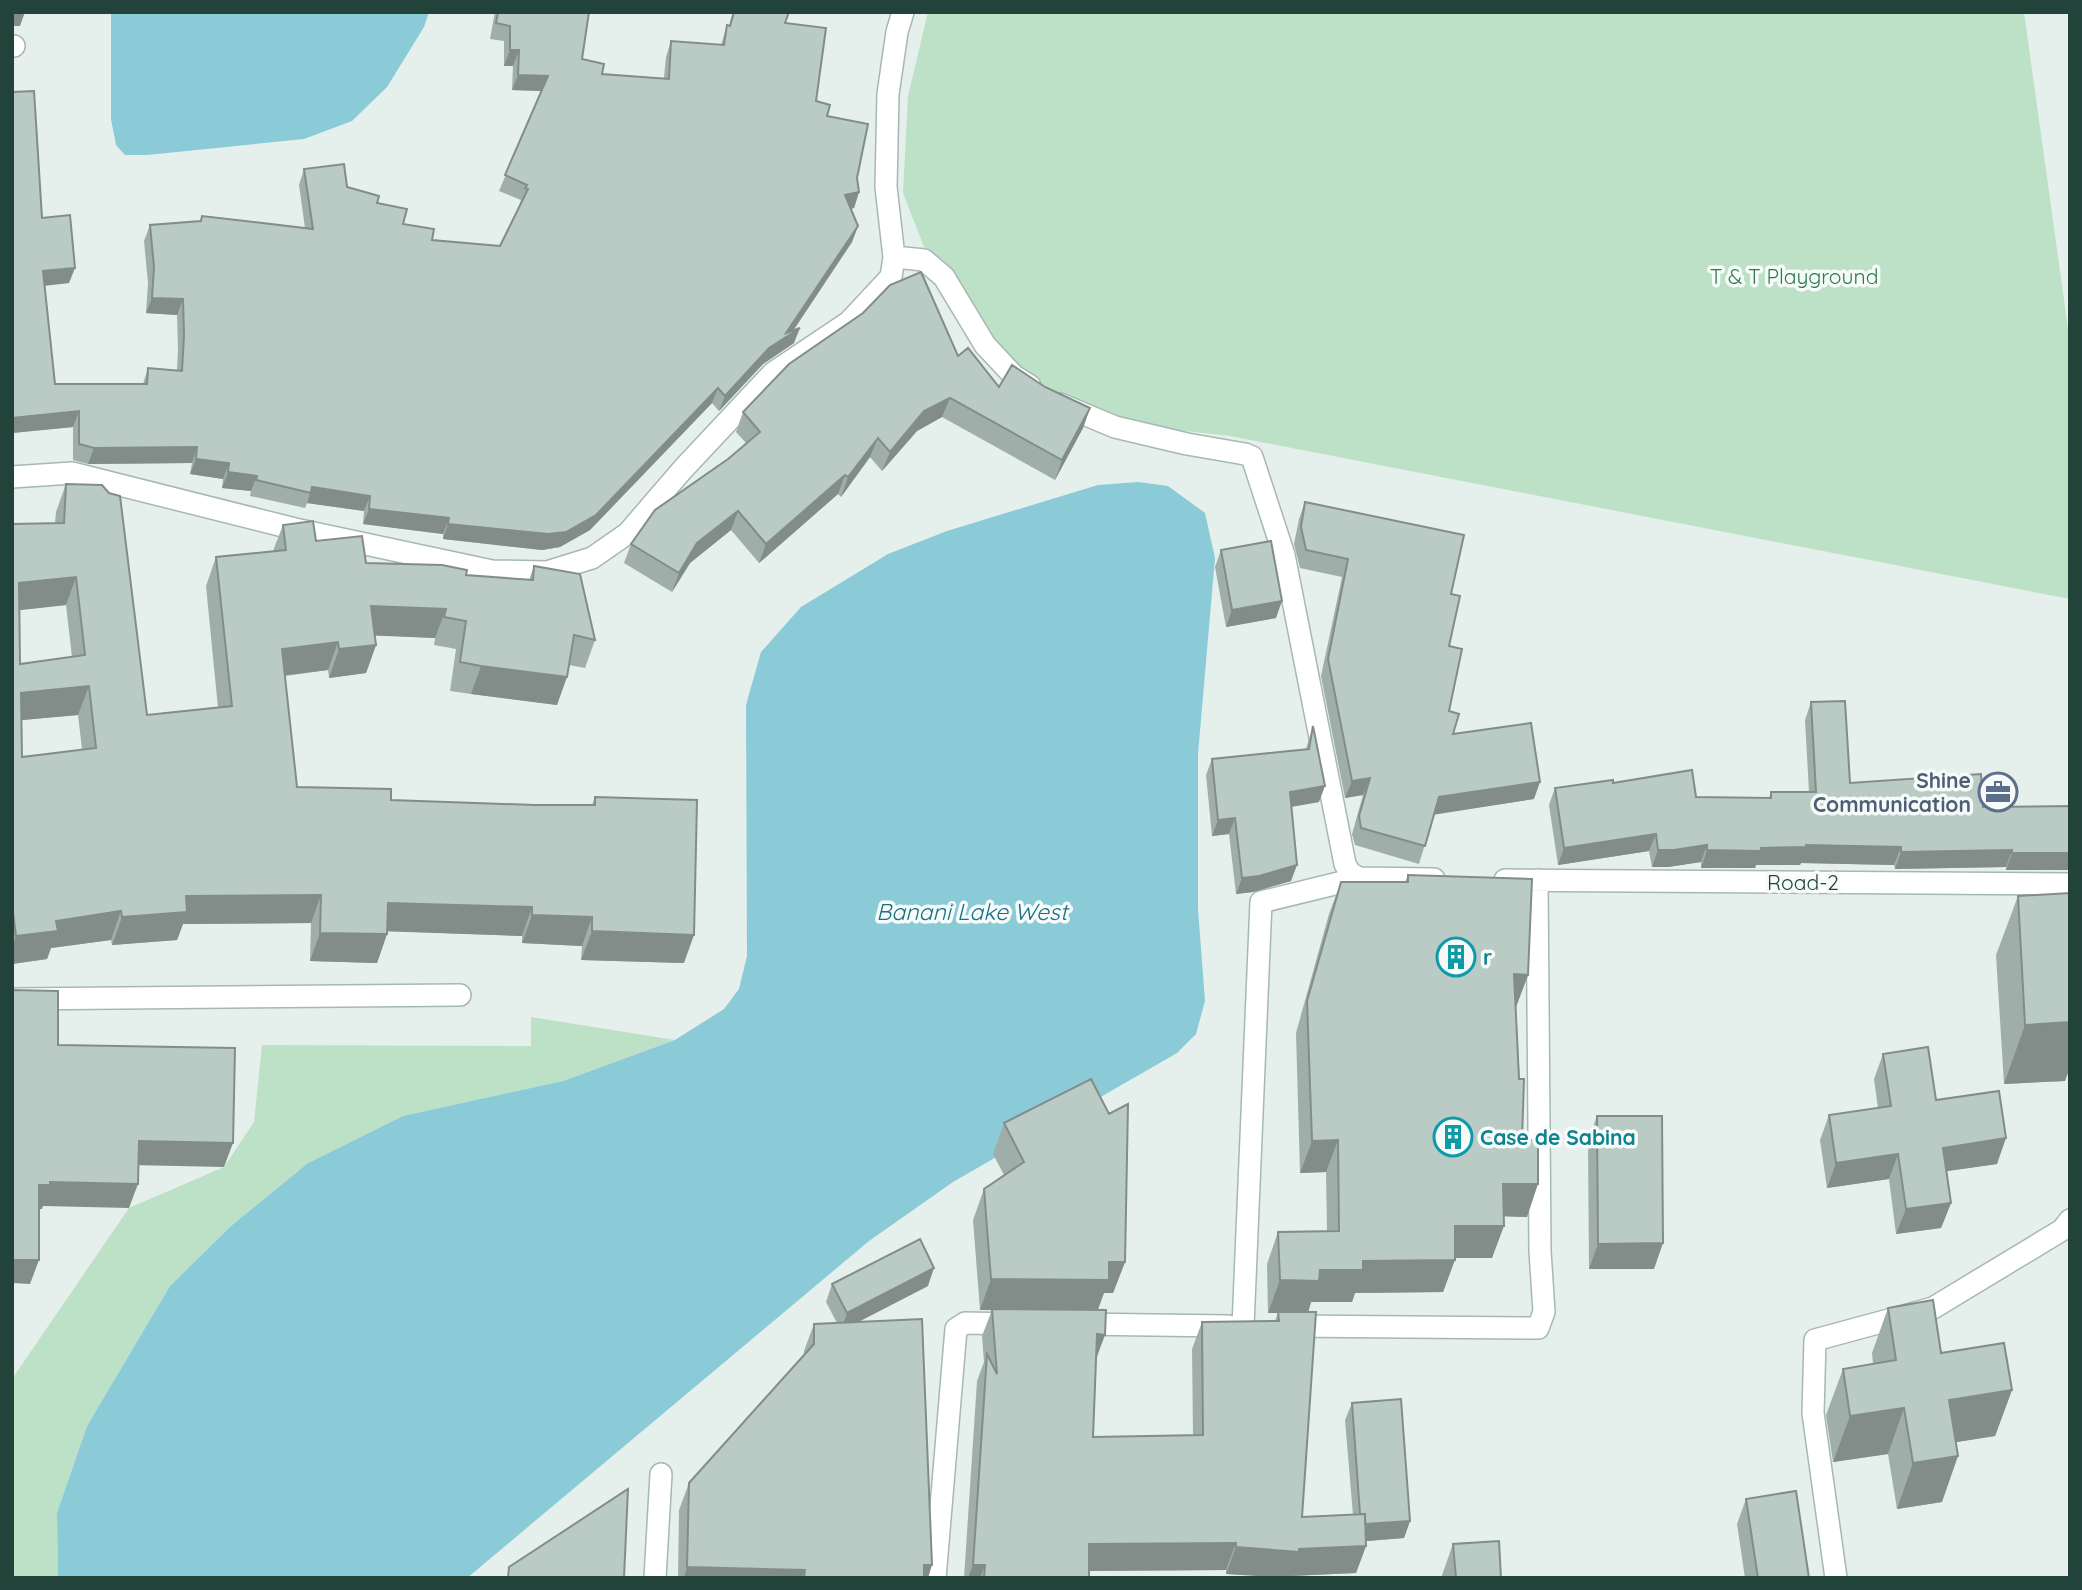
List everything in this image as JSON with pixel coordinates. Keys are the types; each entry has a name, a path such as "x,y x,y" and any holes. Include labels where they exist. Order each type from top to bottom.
{"street":[{"path":"12,477 72,473 295,528 492,571 547,572 592,558 628,533 683,469 773,373 849,322 891,277 894,257 886,187 888,94 897,32 903,12"},
{"path":"894,257 924,260 943,277 985,345 1014,376 1051,401 1115,427 1252,457 1284,555 1345,864 1350,873 1359,878"},
{"path":"1257,1326 1261,902 1359,878 1455,879"},
{"name":"Road-2","path":"1482,880 2070,884"},
{"path":"1062,1324 1538,1328 1544,1312 1537,880"},
{"path":"12,999 460,995"},
{"path":"1836,1578 1813,1413 1815,1340 1933,1308 2062,1230 2070,1220"},
{"path":"936,1578 942,1476 956,1329 965,1323 1035,1324"},
{"path":"655,1578 661,1474"}],"green space":[{"name":"T & T Playground","path":"928,12 2024,12 2070,343 2070,599 1230,436 1122,424 1066,401 1005,358 936,278 903,193 908,96"},
{"path":"531,1017 675,1040 563,1081 403,1116 308,1163 231,1226 170,1286 87,1426 57,1513 58,1578 12,1578 12,1379 129,1208 224,1167 254,1122 262,1045 531,1046"}],"water":[{"path":"111,12 429,12 424,27 387,87 352,121 304,139 125,155 116,145 111,119"},
{"name":"Banani Lake West","path":"1138,482 1168,486 1205,513 1215,558 1198,754 1198,909 1205,1001 1196,1034 1177,1053 953,1182 869,1241 467,1578 58,1578 57,1513 87,1426 170,1286 231,1226 308,1163 403,1116 563,1081 675,1040 724,1009 739,989 747,956 746,705 761,652 801,607 888,554 947,531 1098,485"}],"building":[{"path":"498,12 589,12 582,59 604,64 602,74 669,79 671,41 724,45 727,25 730,26 734,12 789,12 785,23 826,28 816,101 830,105 827,116 868,124 857,178 859,192 845,195 858,226 786,333 800,328 769,348 725,396 718,388 596,515 566,532 548,534 448,524 449,518 369,509 370,496 312,487 311,493 256,480 257,476 228,472 229,463 196,459 197,447 94,448 79,444 79,411 12,418 12,92 34,91 42,218 70,215 75,268 43,271 55,384 147,384 148,368 182,371 184,335 183,299 152,298 154,267 150,225 201,221 202,216 313,229 304,169 344,164 347,187 379,196 377,203 407,209 403,224 434,229 432,240 500,246 528,189 525,188 527,185 505,175 548,76 518,75 519,50 510,50 510,26 496,23"},
{"path":"921,272 958,356 968,348 999,387 1012,365 1045,387 1090,408 1062,460 950,398 924,411 890,452 878,438 848,477 845,475 766,544 738,511 697,543 679,573 631,544 655,510 728,459 760,432 743,412 789,364 863,313 890,285"},
{"path":"66,484 102,485 109,493 120,496 147,715 232,706 216,557 286,550 283,525 313,521 316,541 362,536 366,563 442,565 467,570 466,575 533,580 534,566 580,574 595,640 574,635 567,677 460,662 466,621 444,617 446,609 371,606 376,645 339,649 338,642 282,649 297,787 391,789 391,800 535,805 595,805 595,797 697,800 694,935 592,931 592,917 532,915 532,907 388,903 387,934 320,933 321,895 186,896 187,912 122,917 121,911 56,921 58,931 16,936 12,904 12,524 64,523","holes":["76,577 85,655 20,664 19,583","89,686 96,748 22,757 21,693"]},
{"path":"1305,502 1464,535 1451,594 1460,596 1449,646 1462,649 1449,711 1459,714 1453,734 1531,723 1540,782 1439,797 1425,846 1361,828 1359,816 1370,778 1352,781 1328,659 1348,559 1306,550 1301,527"},
{"path":"1271,541 1282,601 1232,610 1221,550"},
{"path":"1845,701 1850,783 1981,774 1983,807 2070,806 2070,853 2012,853 2012,850 1901,852 1901,847 1806,845 1761,848 1761,851 1707,850 1707,845 1658,850 1656,834 1564,848 1555,788 1613,780 1613,783 1692,770 1696,797 1771,798 1771,792 1816,792 1811,702"},
{"path":"1313,726 1325,786 1290,792 1297,865 1242,878 1235,818 1218,820 1212,759 1309,749"},
{"path":"1408,875 1532,879 1528,975 1514,974 1519,1079 1524,1079 1522,1140 1538,1140 1538,1184 1503,1184 1504,1226 1455,1226 1455,1260 1363,1261 1363,1270 1320,1270 1319,1281 1280,1280 1278,1232 1339,1231 1338,1140 1312,1141 1307,1001 1341,882 1408,882"},
{"path":"2070,893 2070,1022 2025,1025 2018,896"},
{"path":"12,990 58,991 58,1045 235,1048 233,1143 139,1141 138,1184 50,1182 50,1185 39,1185 39,1260 12,1260"},
{"path":"1928,1047 1936,1100 1999,1091 2006,1138 1943,1148 1951,1203 1906,1209 1898,1154 1836,1163 1829,1115 1891,1106 1883,1054"},
{"path":"1091,1079 1109,1114 1128,1104 1125,1262 1109,1262 1109,1280 991,1279 984,1189 1024,1162 1004,1123"},
{"path":"1597,1116 1662,1116 1663,1243 1598,1244"},
{"path":"920,1239 934,1268 847,1313 832,1284"},
{"path":"1933,1300 1941,1353 2004,1343 2012,1390 1949,1400 1958,1456 1913,1463 1904,1408 1850,1416 1843,1369 1896,1360 1888,1308"},
{"path":"992,1309 1106,1310 1105,1335 1097,1334 1093,1437 1203,1435 1202,1322 1279,1321 1278,1312 1316,1312 1302,1517 1365,1514 1366,1546 1299,1549 1299,1552 1236,1547 1236,1543 1089,1544 1089,1578 984,1578 985,1565 973,1565 987,1354 997,1374"},
{"path":"922,1319 932,1565 924,1565 924,1578 804,1578 805,1570 687,1567 689,1483 814,1344 814,1324"},
{"path":"1401,1399 1410,1521 1365,1524 1365,1514 1360,1514 1352,1403"},
{"path":"628,1489 624,1578 508,1578 509,1567"},
{"path":"1796,1491 1809,1578 1758,1578 1746,1499"},
{"path":"1499,1541 1501,1578 1456,1578 1453,1544"}],"place":[{"name":"Shine Communication","path":"1998,792"},
{"name":"r","path":"1456,957"},
{"name":"Case de Sabina","path":"1453,1137"}]}
